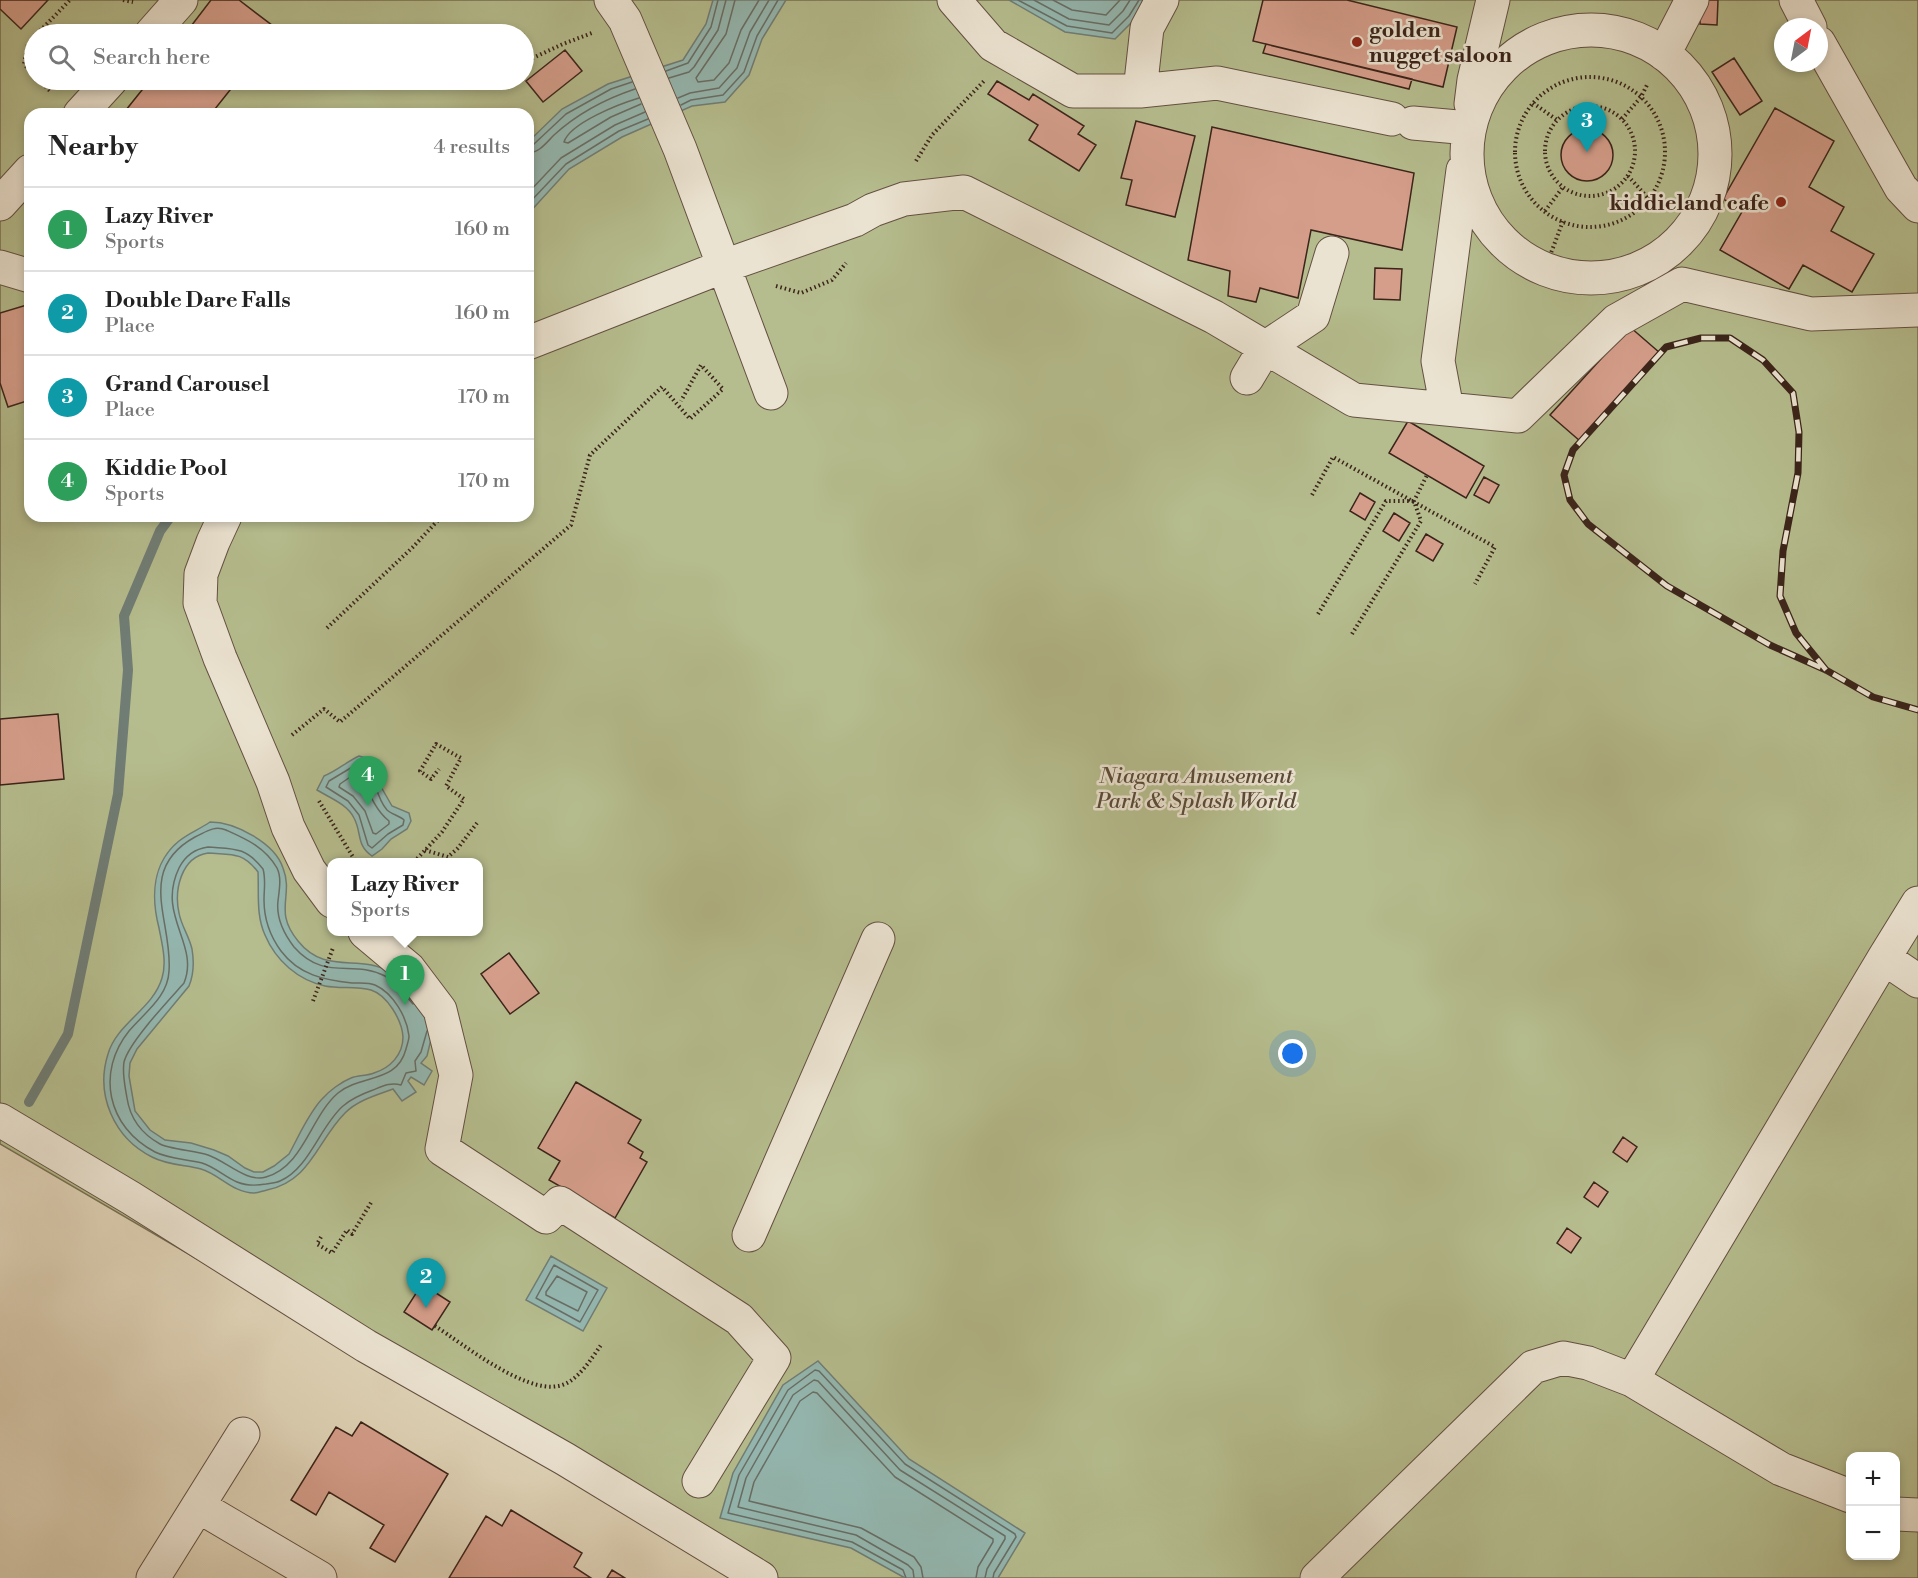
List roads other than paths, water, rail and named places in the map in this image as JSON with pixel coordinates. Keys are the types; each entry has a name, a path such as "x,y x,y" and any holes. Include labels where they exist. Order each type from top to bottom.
{"street":[{"path":"160,24 181,0"},
{"path":"954,0 993,45 1073,91 1140,91 1217,83 1402,121 1469,128"},
{"path":"1140,91 1147,28 1162,0"},
{"path":"1448,409 1438,361 1474,80 1492,0"},
{"path":"1664,54 1692,0"},
{"path":"1796,0 1805,18"},
{"path":"624,22 680,148 771,393"},
{"path":"1576,30 1615,32 1652,45 1683,69 1704,101 1715,138 1714,181 1697,221 1667,254 1630,273 1587,279 1545,269 1508,246 1481,212 1468,171 1469,128 1482,92 1507,61 1539,40 1576,30"},
{"path":"1828,59 1901,188 1918,206"},
{"path":"81,107 100,90"},
{"path":"0,204 24,178"},
{"path":"534,341 724,267 855,220 904,198 963,192 1214,317 1354,400 1518,416 1616,321 1682,284 1811,314 1918,310"},
{"path":"1246,378 1265,348 1314,316 1332,253"},
{"path":"0,267 24,274"},
{"path":"222,522 201,574 200,603 288,827 309,870 327,894"},
{"path":"1632,1380 1918,903"},
{"path":"370,936 409,969 440,1010 456,1075 442,1149 546,1216 560,1203 739,1319 774,1358 699,1481"},
{"path":"749,1235 878,939"},
{"path":"1884,958 1918,981"},
{"path":"0,1120 130,1198 366,1346 564,1459 761,1578"},
{"path":"1317,1578 1533,1367 1563,1358 1588,1363 1632,1380 1781,1469 1846,1494"},
{"path":"153,1578 243,1434"},
{"path":"198,1506 320,1578"},
{"path":"1900,1514 1918,1515"}],"water":[{"path":"713,0 786,0 762,39 749,75 725,102 692,106 622,137 569,169 534,207 534,136 562,109 608,84 683,60 706,24"},
{"path":"1009,0 1146,0 1134,20 1115,39 1065,32"},
{"path":"359,756 369,759 374,765 380,785 392,806 409,813 411,821 407,829 391,839 372,856 361,843 351,813 338,802 317,790 324,776"},
{"path":"210,822 242,830 263,842 279,859 286,878 287,921 298,941 309,952 331,961 366,964 390,972 409,991 433,1031 427,1056 421,1063 432,1071 424,1085 411,1077 408,1081 416,1092 402,1101 393,1089 356,1105 335,1124 312,1159 294,1178 282,1185 256,1193 239,1190 208,1171 158,1160 139,1149 118,1127 106,1100 104,1085 108,1054 113,1043 119,1033 151,999 162,978 164,953 156,916 155,893 156,881 163,860 179,841","holes":["208,853 236,855 247,860 258,872 258,904 262,927 275,953 289,968 306,979 325,986 365,989 377,993 393,1009 402,1030 401,1050 394,1060 385,1068 368,1075 354,1077 335,1087 308,1118 289,1154 263,1172 254,1172 245,1168 228,1156 214,1150 191,1143 165,1140 150,1130 135,1111 129,1076 130,1063 137,1049 189,986 192,977 192,949 180,917 178,904 181,876 191,861"]},
{"path":"551,1256 607,1288 583,1331 526,1300"},
{"path":"818,1361 909,1459 1025,1533 998,1578 905,1578 851,1548 720,1518 733,1473 783,1385"}],"waterway":[{"path":"29,1102 68,1034 118,794 128,670 124,616 160,531 167,522"}],"railway":[{"path":"1826,670 1796,633 1780,596 1783,551 1798,473 1799,432 1793,393 1763,360 1730,338 1701,338 1666,347 1573,450 1564,475 1570,500 1588,524 1667,586 1770,645 1826,670 1873,697 1918,710"}],"place":[{"name":"golden nugget saloon","path":"1357,42"},
{"name":"Grand Carousel","path":"1587,152"},
{"name":"kiddieland cafe","path":"1781,202"},
{"name":"Kiddie Pool","path":"368,806"},
{"name":"Lazy River","path":"405,1005"},
{"name":"Double Dare Falls","path":"426,1308"}],"park label":[{"name":"Niagara Amusement Park & Splash World","path":"1196,788"}]}
